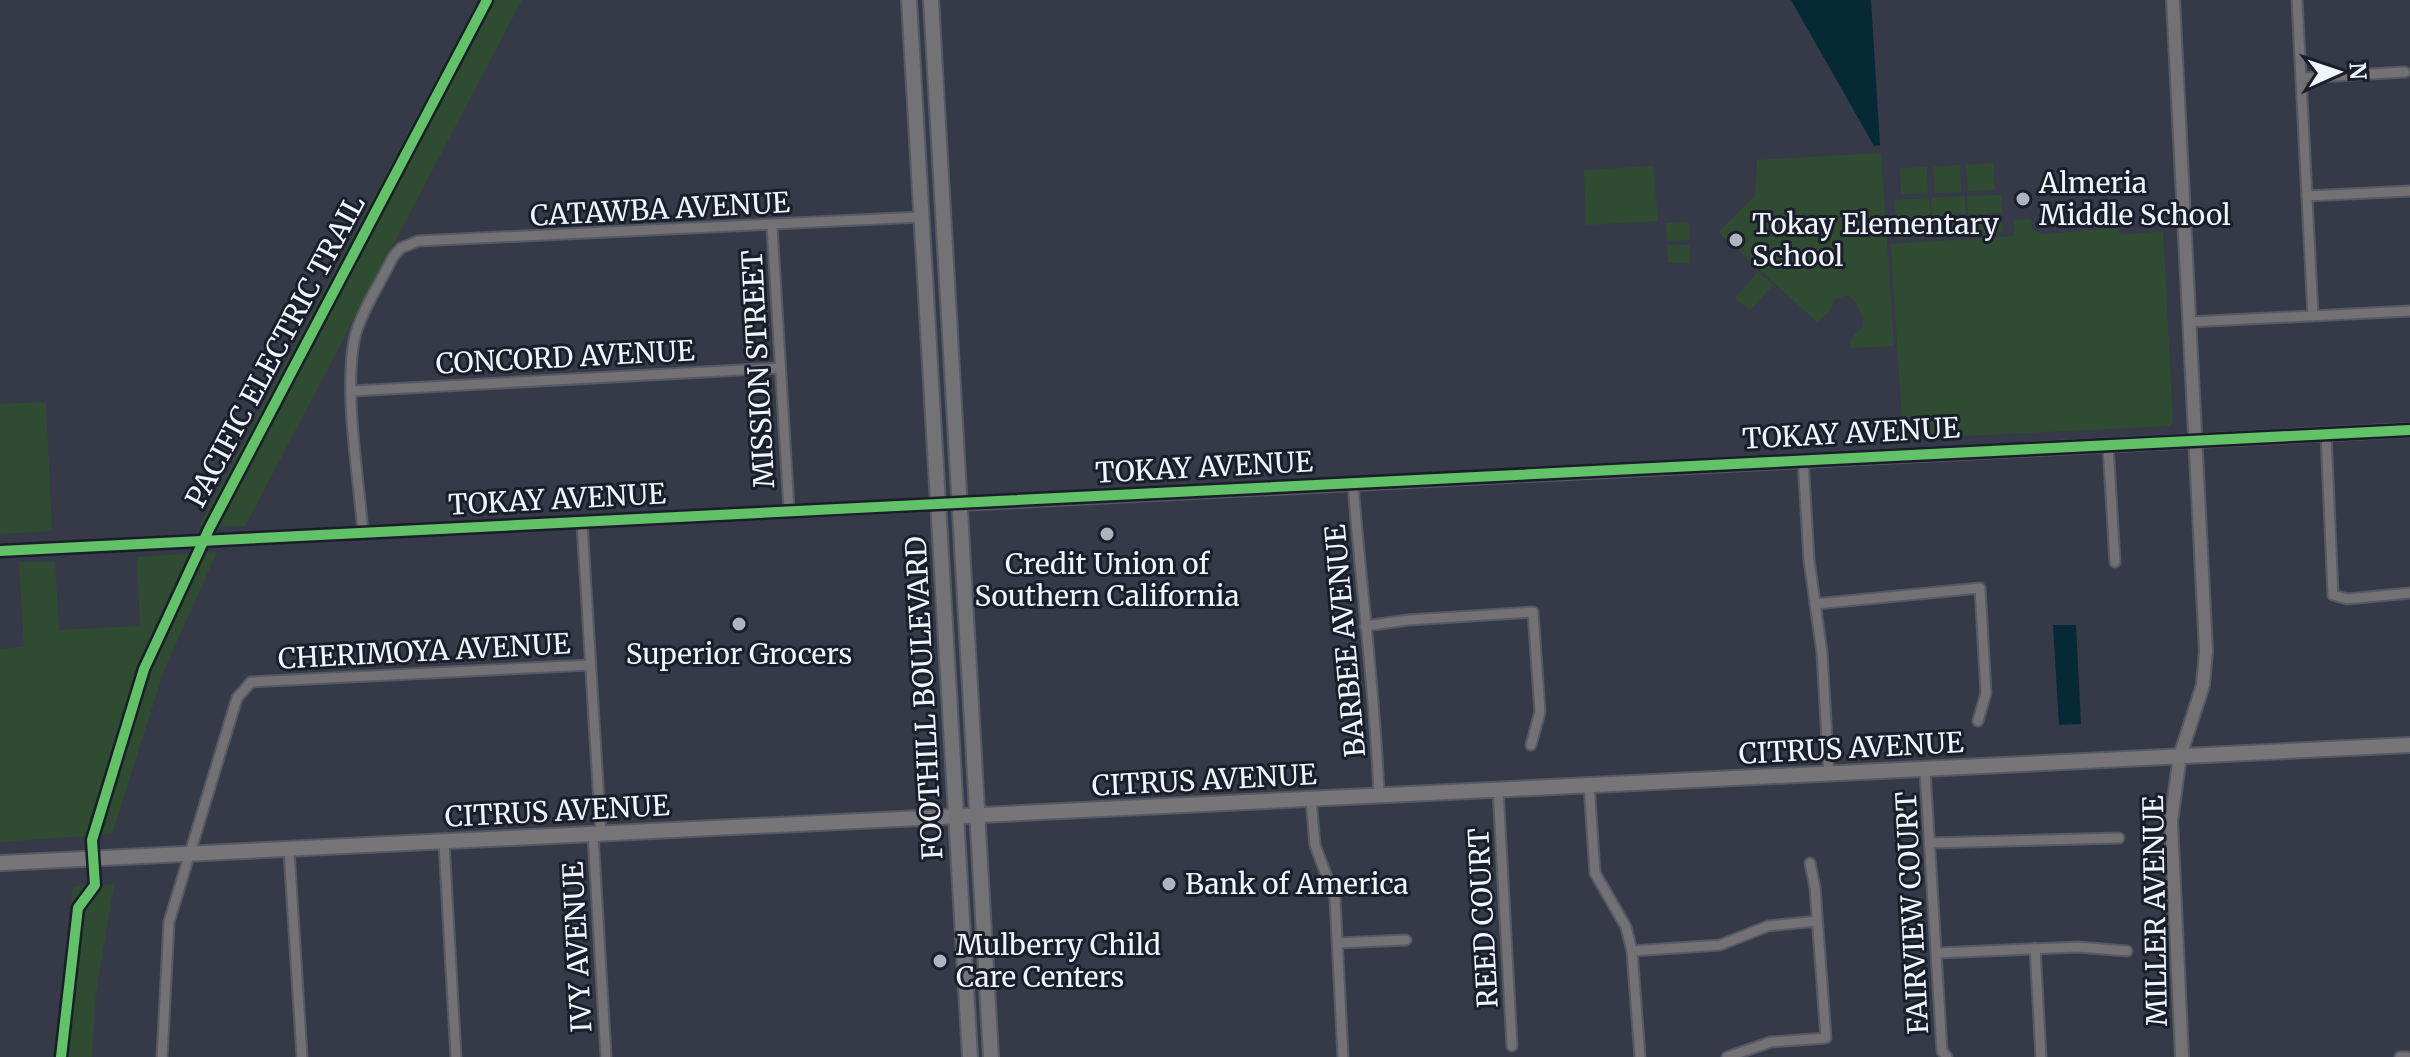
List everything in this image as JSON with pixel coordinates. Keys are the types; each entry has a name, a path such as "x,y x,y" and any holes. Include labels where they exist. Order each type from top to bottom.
{"main road":[{"name":"FOOTHILL BOULEVARD","path":"909,0 970,1057"},
{"name":"FOOTHILL BOULEVARD","path":"931,0 974,817 991,1057"},
{"name":"CITRUS AVENUE","path":"0,863 2410,745"}],"street":[{"name":"MILLER AVENUE","path":"2173,0 2206,651 2203,685 2180,756 2171,821 2182,1057"},
{"path":"2297,0 2313,316"},
{"path":"2301,78 2405,72"},
{"path":"2307,196 2410,191"},
{"name":"CATAWBA AVENUE","path":"352,391 356,332 393,257 401,248 418,241 921,217"},
{"name":"MISSION STREET","path":"772,226 789,510"},
{"path":"2188,322 2410,311"},
{"name":"CONCORD AVENUE","path":"352,391 780,368"},
{"path":"352,391 363,534"},
{"name":"TOKAY AVENUE","path":"0,551 2410,430"},
{"path":"2326,434 2333,595 2347,599 2410,593"},
{"path":"2108,445 2115,562"},
{"path":"1803,459 1809,560 1822,653 1829,775"},
{"name":"BARBEE AVENUE","path":"1353,484 1374,695 1379,795"},
{"name":"IVY AVENUE","path":"582,523 606,1057"},
{"path":"1815,604 1901,593 1980,588 1986,693 1978,721"},
{"path":"1365,626 1408,620 1533,612 1540,712 1531,745"},
{"name":"CHERIMOYA AVENUE","path":"162,1057 167,931 237,698 251,682 590,665"},
{"name":"FAIRVIEW COURT","path":"1925,771 1944,1054"},
{"path":"1589,785 1595,873 1626,927 1632,951 1640,1057"},
{"name":"REED COURT","path":"1498,789 1512,1046"},
{"path":"1311,799 1315,845 1335,899 1343,1057"},
{"path":"1930,843 2119,838"},
{"path":"444,843 456,1057"},
{"path":"289,850 302,1057"},
{"path":"1727,1057 1764,1043 1826,1038 1810,863"},
{"path":"1632,951 1720,945 1768,926 1817,921"},
{"path":"1338,943 1406,940"},
{"path":"1937,953 2035,948 2127,951"},
{"path":"2035,948 2041,1057"},
{"path":"2400,1057 2408,1057"}],"green space":[{"path":"478,0 522,0 245,526 199,526"},
{"path":"1881,153 1894,346 1849,348 1852,337 1863,327 1859,310 1848,295 1835,299 1830,311 1817,322 1718,232 1755,196 1757,160"},
{"path":"1993,163 1995,190 1968,191 1966,165"},
{"path":"1960,165 1961,192 1935,193 1933,167"},
{"path":"1653,166 1658,221 1586,225 1584,170"},
{"path":"1927,167 1928,194 1901,194 1900,168"},
{"path":"2001,195 2002,212 1968,215 1967,196"},
{"path":"1965,196 1966,214 1932,216 1931,198"},
{"path":"1929,198 1930,216 1896,218 1895,200"},
{"path":"2002,215 2003,232 1969,234 1968,216"},
{"path":"1966,216 1967,235 1933,236 1932,218"},
{"path":"1930,218 1931,236 1897,238 1896,220"},
{"path":"2031,219 2033,231 2044,234 2118,228 2120,235 2163,231 2173,422 2169,426 1903,439 1891,244 2014,236 2014,220"},
{"path":"1688,222 1690,240 1667,241 1666,223"},
{"path":"1667,245 1689,245 1690,263 1668,263"},
{"path":"1758,272 1773,285 1750,310 1735,298"},
{"path":"46,402 52,531 0,534 0,404"},
{"path":"217,552 164,670 112,834 0,842 0,649 24,647 19,562 55,562 59,630 140,626 137,557"},
{"path":"114,884 96,992 92,1057 56,1057 73,886"}],"water":[{"path":"1791,0 1871,0 1880,145 1874,146"},
{"path":"2053,625 2076,625 2081,724 2059,725"}],"cycle path":[{"name":"PACIFIC ELECTRIC TRAIL","path":"61,1057 78,908 95,885 92,840 144,669 209,529 487,0"},
{"path":"0,551 2410,430"}],"place":[{"name":"Almeria Middle School","path":"2023,199"},
{"name":"Tokay Elementary School","path":"1736,240"},
{"name":"Credit Union of Southern California","path":"1107,534"},
{"name":"Superior Grocers","path":"739,624"},
{"name":"Bank of America","path":"1169,884"},
{"name":"Mulberry Child Care Centers","path":"940,961"}]}
